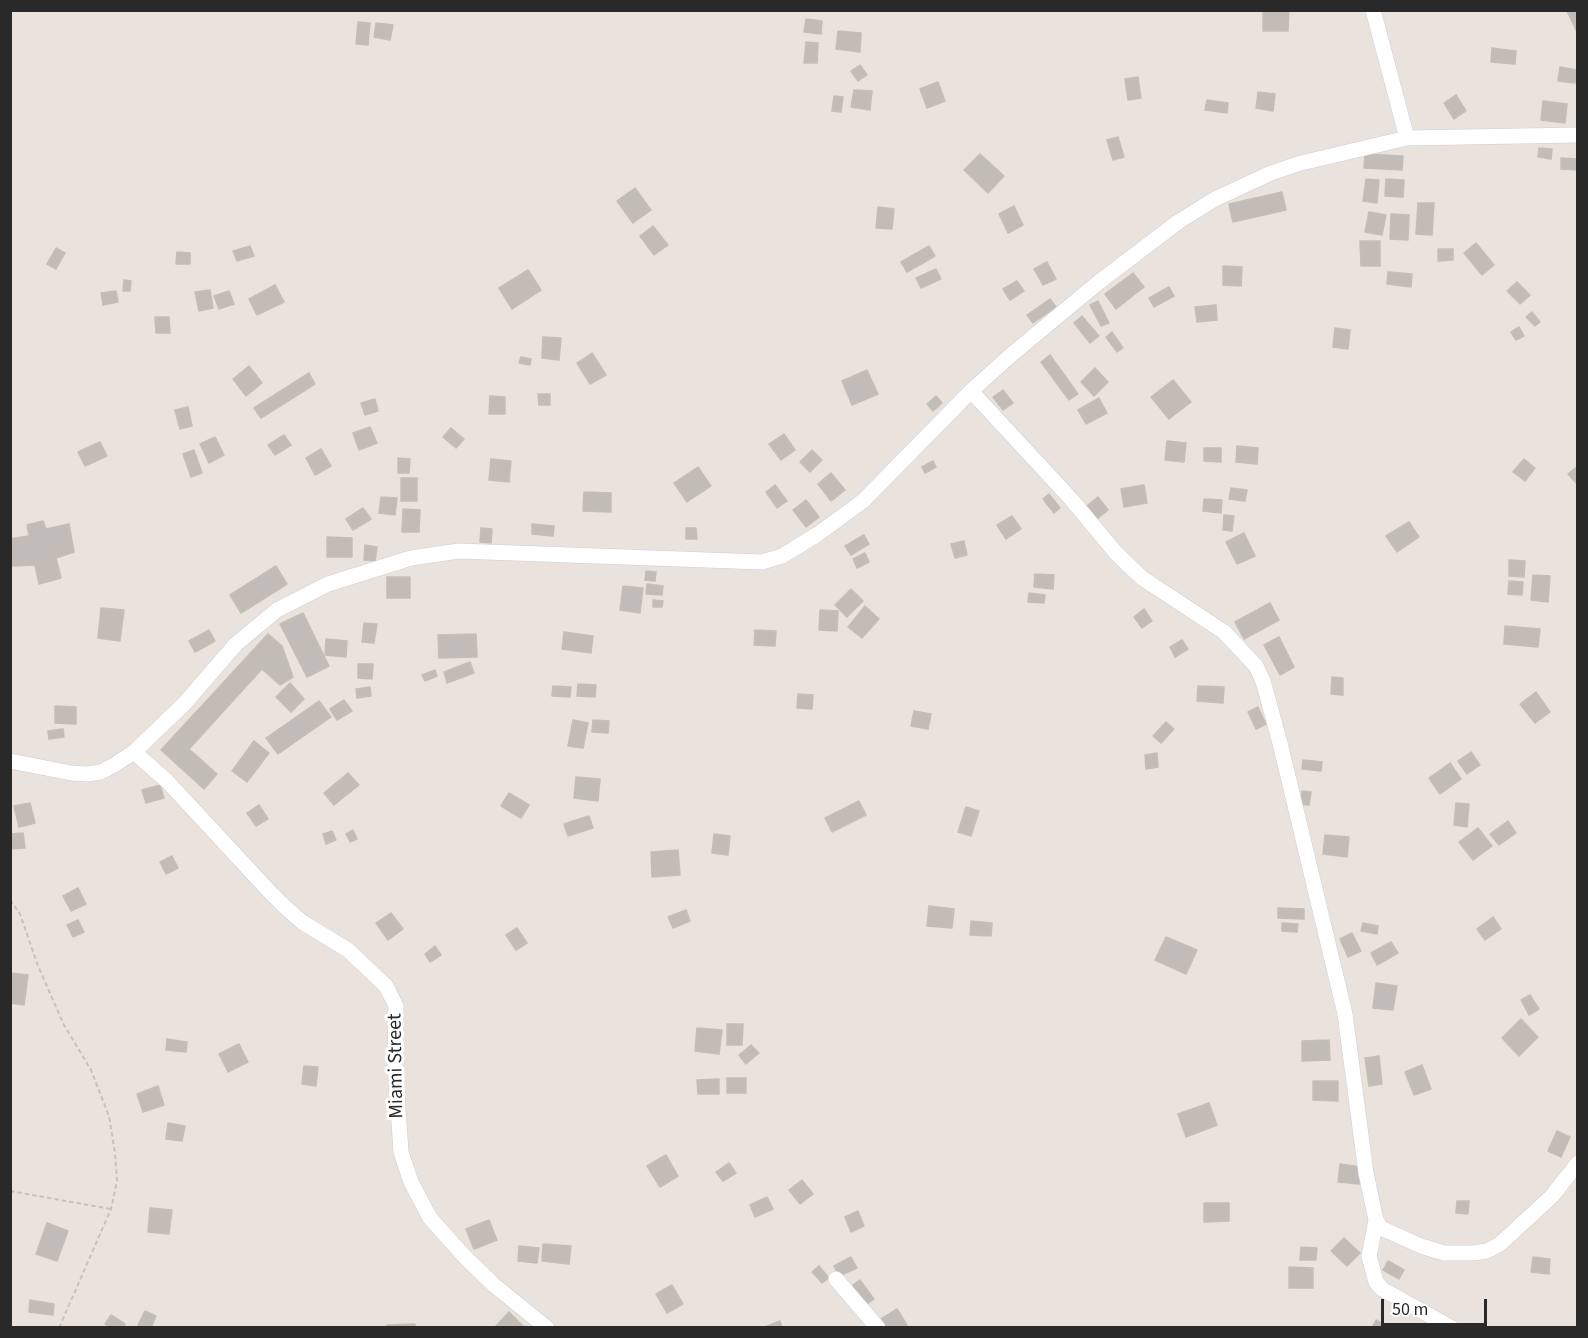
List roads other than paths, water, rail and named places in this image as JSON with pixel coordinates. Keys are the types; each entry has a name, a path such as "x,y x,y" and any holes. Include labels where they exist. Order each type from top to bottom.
{"street":[{"path":"1373,10 1407,138"},
{"path":"10,762 87,774 108,768 134,752 185,703 236,644 277,610 328,584 411,558 459,551 739,561 772,560 818,534 863,501 971,391 1011,355 1099,282 1178,222 1215,199 1271,173 1301,163 1407,138 1578,135"},
{"path":"971,391 1071,500 1116,553 1143,578 1224,632 1256,666 1263,681 1281,743 1345,1014 1366,1173 1376,1220 1381,1228 1444,1253 1487,1251 1500,1244 1552,1196 1578,1163"},
{"name":"Miami Street","path":"134,752 167,781 267,890 302,922 348,950 386,986 396,1006 395,1064 400,1152 411,1182 430,1218 465,1257 494,1286 547,1328"},
{"path":"1376,1220 1369,1256 1376,1282 1382,1289 1452,1328"},
{"path":"836,1279 878,1328"}]}
